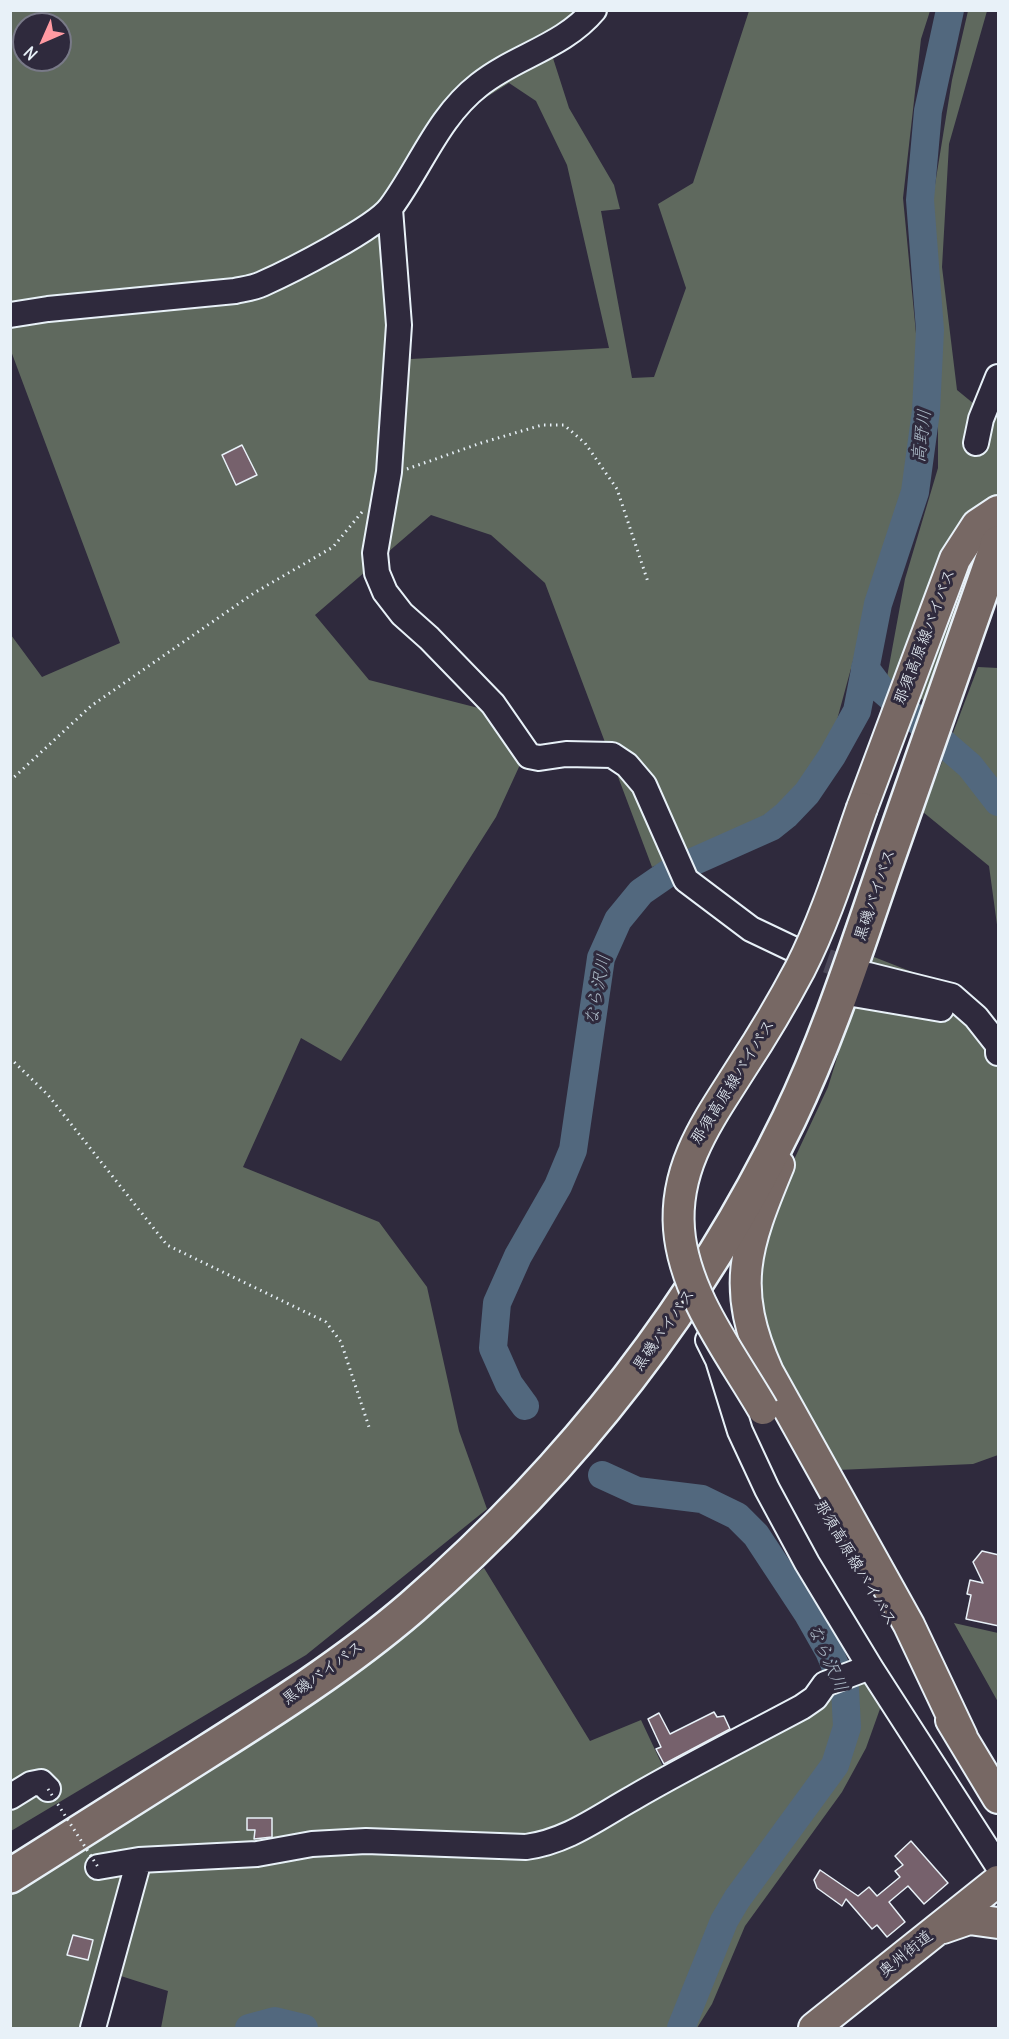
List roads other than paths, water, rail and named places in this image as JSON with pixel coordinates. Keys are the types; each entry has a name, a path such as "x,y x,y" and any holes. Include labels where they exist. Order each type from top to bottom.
{"highway":[{"name":"黒磯バイパス","path":"10,1876 268,1713 409,1610 483,1542 582,1437 632,1376 686,1299 759,1176 805,1084 825,1035 854,983 921,763 999,543"}],"main road":[{"name":"那須高原線バイパス","path":"999,511 977,525 955,559 831,896 801,966 764,1032 704,1125 691,1150 682,1184 679,1228 690,1275 717,1330 891,1625 999,1798"},
{"name":"那須高原線バイパス","path":"825,1035 796,1124 757,1222 747,1260 744,1287 746,1312 754,1342 768,1372 909,1625 962,1737"},
{"name":"奥州街道","path":"814,2028 998,1879"},
{"path":"927,1936 952,1923 969,1919 999,1923"}],"street":[{"path":"10,315 48,309 235,291 260,285 356,234 390,209 441,125 480,84 570,34 594,10"},
{"path":"390,209 399,325 389,472 375,553 377,573 385,592 402,614 429,638 493,704 529,756 539,758 566,754 612,755 627,765 644,785 686,880 751,929 793,949"},
{"path":"976,443 981,419 999,377"},
{"path":"854,983 980,1023 998,1045 999,1053"},
{"path":"686,1299 718,1360 740,1431 767,1489 863,1670 998,1879"},
{"path":"98,1867 139,1860 257,1854 312,1844 366,1841 526,1847 548,1844 567,1836 632,1798 802,1707 815,1698 825,1684 863,1670"},
{"path":"10,1797 31,1784 41,1782 48,1789"},
{"path":"93,2028 139,1860"}],"waterway":[{"name":"なら沢川","path":"525,1406 509,1384 493,1348 497,1303 518,1256 558,1186 573,1150 601,958 618,920 641,892 670,872 771,827 786,815 807,793 832,756 857,711 878,604 915,492 926,411 930,330 920,200 928,111 950,10"},
{"name":"高野川","path":"865,668 880,688 970,766 998,802"},
{"name":"なら沢川","path":"602,1475 637,1491 702,1499 737,1516 756,1535 808,1614 829,1651 845,1689 847,1727 835,1765 737,1899 724,1921 681,2028"},
{"name":"なら沢川","path":"249,2028 275,2021 304,2028"}],"tunnel":[{"path":"793,949 865,974"}]}
